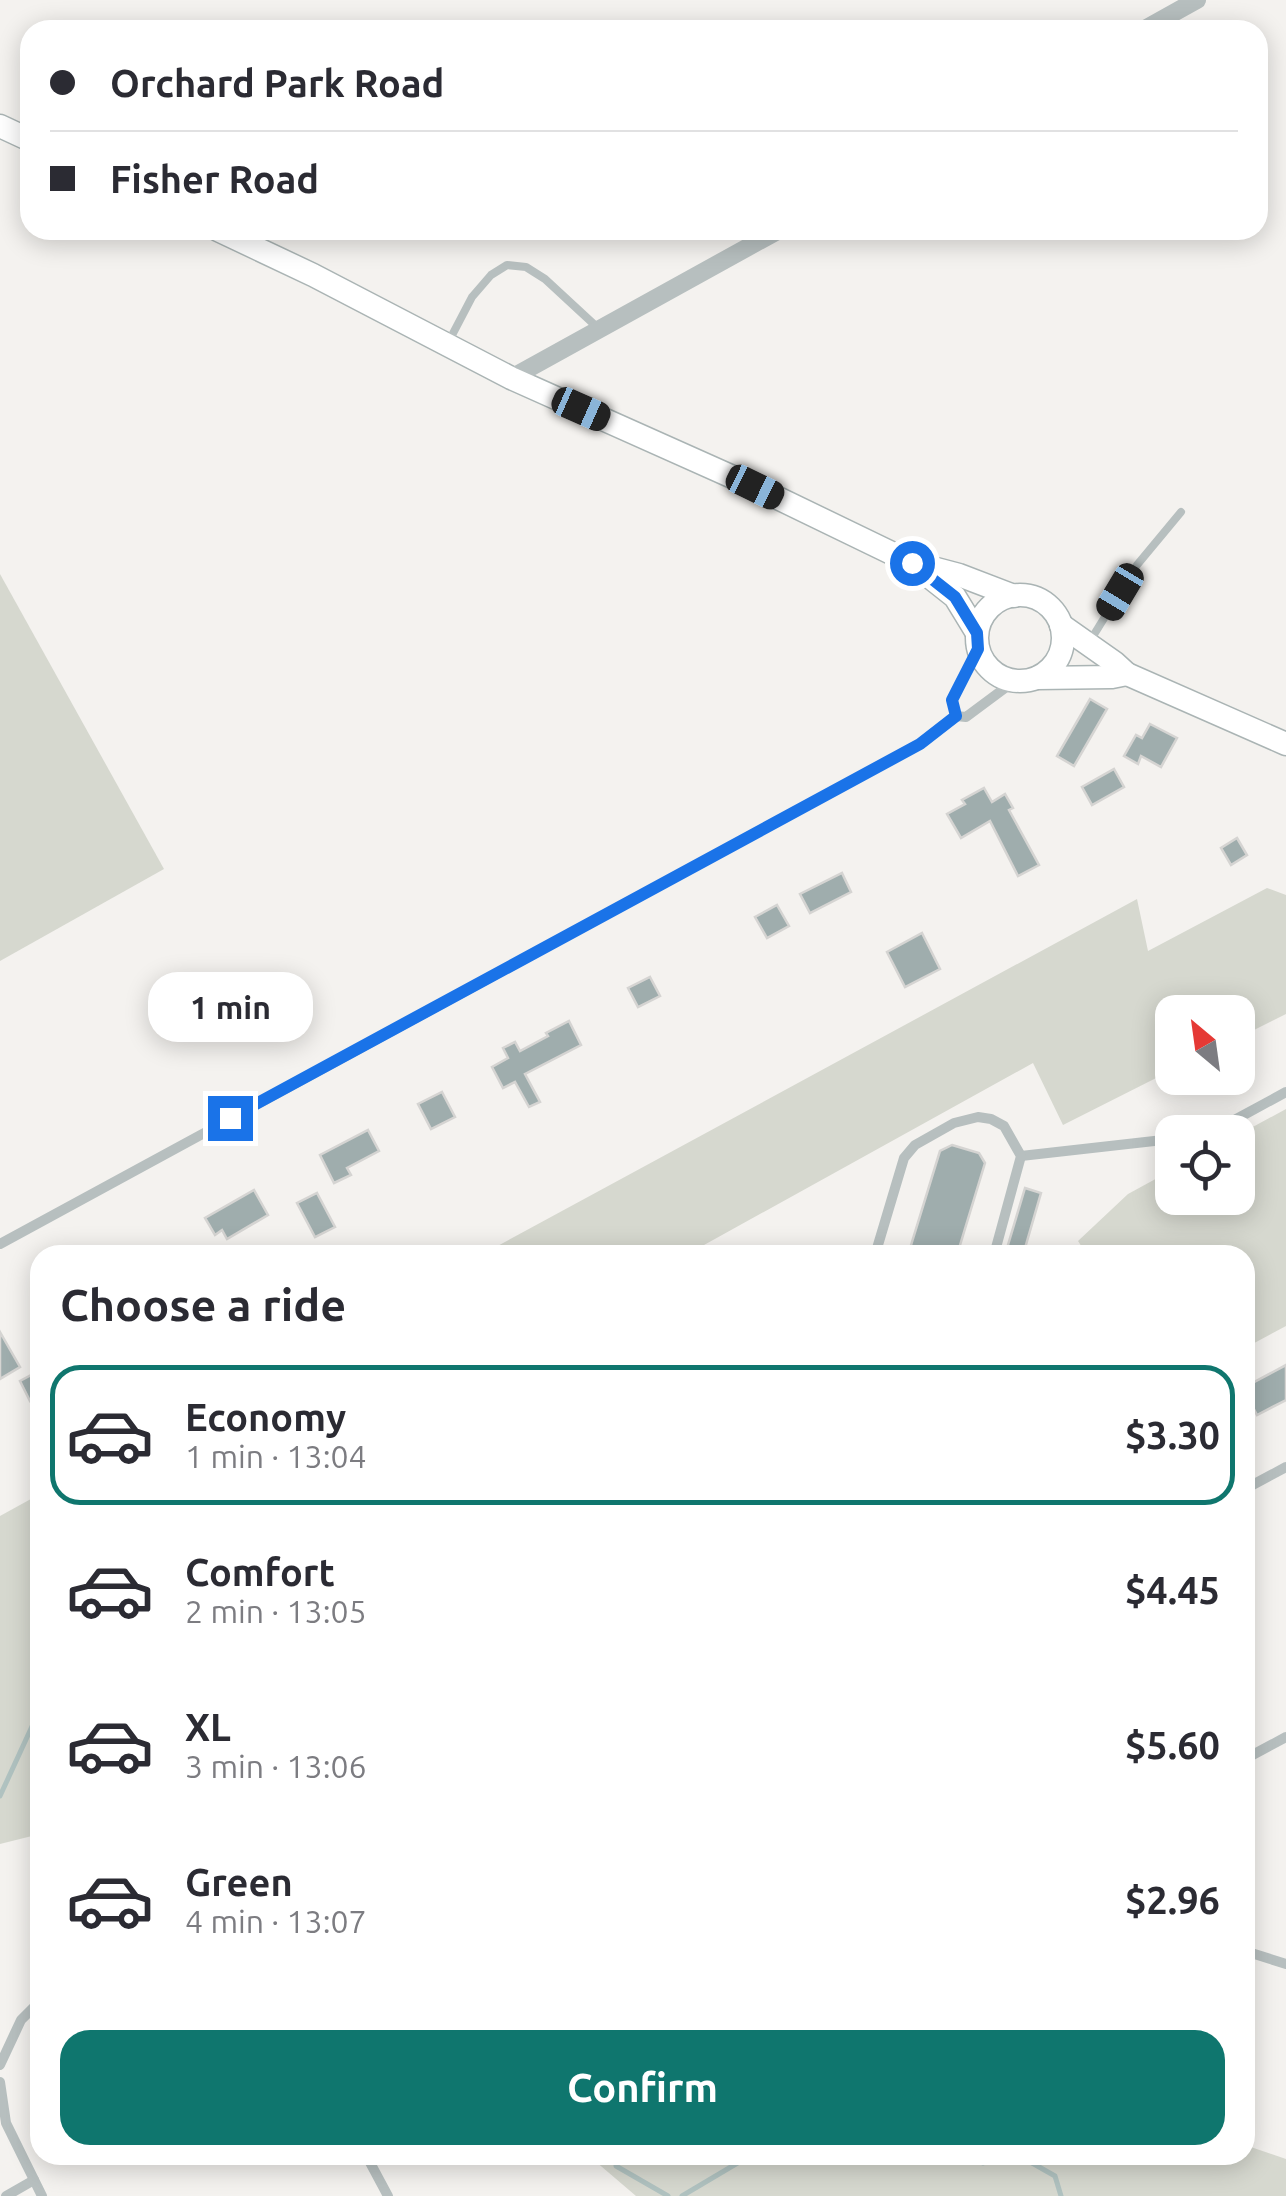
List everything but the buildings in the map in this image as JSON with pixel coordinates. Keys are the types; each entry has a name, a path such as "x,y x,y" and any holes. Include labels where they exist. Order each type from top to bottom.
{"main road":[{"path":"238,240 511,378 755,487 912,563 959,575 1014,596"},
{"path":"912,563 955,597 978,641 981,658 1002,678 1127,674"},
{"path":"978,641 982,617 1003,598 1031,596 1044,602 1055,612 1064,639 1054,666 1029,679"},
{"path":"1061,625 1127,674 1286,744"}],"street":[{"path":"1161,20 1197,0"},
{"path":"511,378 762,240"},
{"path":"956,716 952,700 978,641"},
{"path":"0,1244 920,744 956,716 966,717 1005,688 1029,679"},
{"path":"1243,1115 1286,1092"},
{"path":"878,1245 904,1158 915,1145 954,1122 978,1117 1004,1126 1021,1156 997,1245"},
{"path":"1021,1156 1155,1141"},
{"path":"1255,1484 1286,1467"},
{"path":"1255,1754 1286,1737"},
{"path":"1255,1953 1286,1964"},
{"path":"0,2065 20,2020 30,2010"},
{"path":"0,2082 6,2123 42,2196"},
{"path":"371,2165 388,2196"},
{"path":"6,2196 34,2180"}],"lane":[{"path":"447,345 472,296 491,275 508,265 526,266 545,279 600,329"},
{"path":"1088,645 1136,564 1181,512"}],"shaded area":[{"path":"0,574 164,869 0,961"},
{"path":"1267,888 1286,895 1286,1014 1255,1030 1255,995 1155,995 1155,1079 1063,1125 1033,1063 704,1245 499,1245 1137,899 1148,951"},
{"path":"1286,1109 1286,1326 1255,1343 1255,1245 1081,1245 1078,1241 1128,1194 1155,1179 1155,1215 1255,1215 1255,1126"},
{"path":"30,1500 30,1836 0,1844 0,1516"},
{"path":"1255,2148 1286,2159 1286,2196 636,2196 600,2165 1255,2165"}],"waterway":[{"path":"0,1796 30,1731"},
{"path":"616,2165 668,2196"},
{"path":"682,2196 734,2165"},
{"path":"1036,2165 1055,2176 1061,2196"}],"route":[{"path":"230,1118 920,744 956,716 952,700 978,649 977,633 955,597 912,563"}]}
